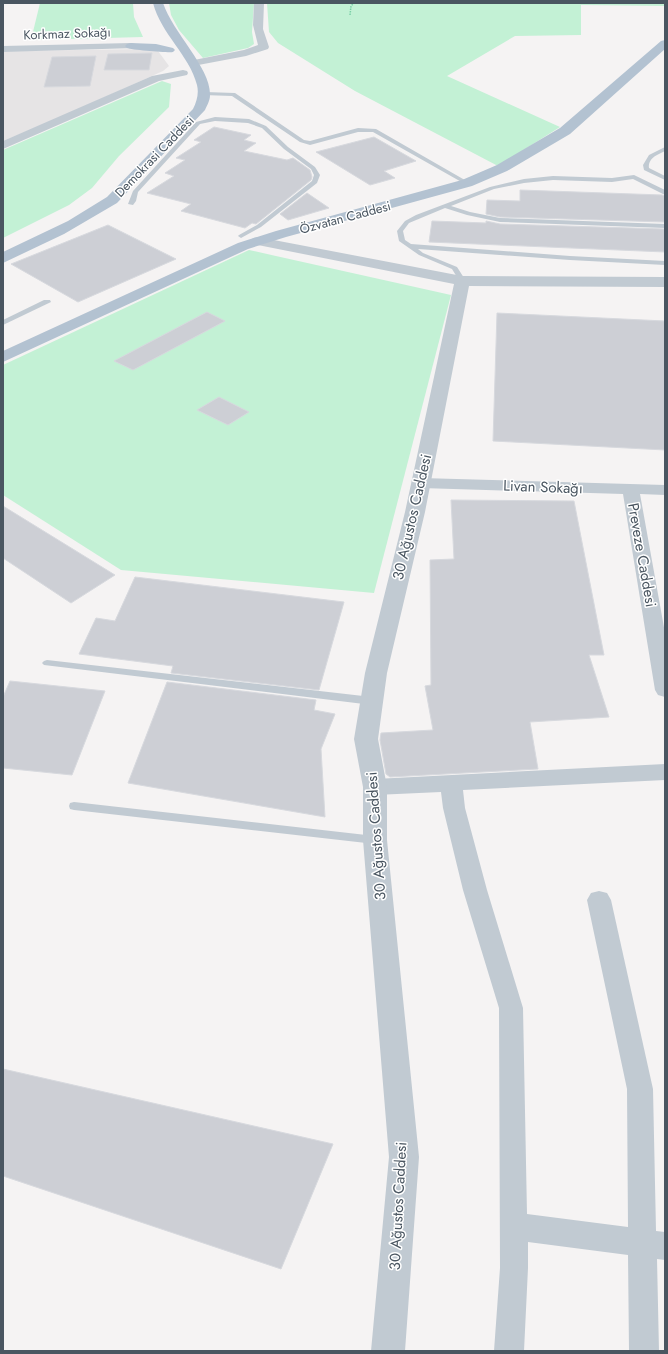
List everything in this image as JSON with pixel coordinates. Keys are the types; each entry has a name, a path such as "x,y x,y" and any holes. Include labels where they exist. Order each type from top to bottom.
{"main road":[{"path":"158,3 161,16 193,64 203,84 205,94"},
{"path":"149,17 186,79"},
{"path":"131,46 152,41 158,38 159,34"},
{"name":"Özvatan Caddesi","path":"3,357 226,253 258,241 467,183 502,168 565,131 665,43"},
{"path":"131,46 156,47 169,50"},
{"name":"Demokrasi Caddesi","path":"3,258 77,221 112,200 199,110 205,94"},
{"name":"Demokrasi Caddesi","path":"3,248 69,216 100,195 185,108 187,103"}],"street":[{"path":"193,64 246,53 264,47 258,28 259,3"},
{"name":"Korkmaz Sokağı","path":"3,49 131,46"},
{"path":"3,145 156,78 186,79"},
{"path":"258,241 462,281 665,282"},
{"name":"30 Ağustos Caddesi","path":"388,1351 404,1157 375,840 376,787 366,739 376,673 421,483 462,281"},
{"name":"Livan Sokağı","path":"421,483 665,490"},
{"name":"Preveze Caddesi","path":"631,490 665,690"},
{"path":"376,787 665,772"},
{"path":"451,784 454,808 476,890 511,1008 514,1268 510,1351"},
{"path":"599,900 640,1089 654,1244 644,1351"},
{"path":"513,1226 654,1244"}],"lane":[{"path":"205,94 233,94 302,141 310,143 358,130 374,130 467,183"},
{"path":"131,204 135,192 198,124 215,119 238,120 254,123 264,128 286,148 313,168 317,175 317,179 259,226 241,236"},
{"path":"665,149 647,159 645,166 646,168 665,178"},
{"path":"462,281 455,268 421,254 402,241 400,235 403,225 412,219 502,185 553,178 604,180 634,177 665,193"},
{"path":"446,206 469,214 500,220 665,226"},
{"path":"408,246 570,258 665,263"},
{"path":"3,323 48,302"},
{"path":"47,664 372,701"},
{"path":"74,806 375,840"}],"path":[{"path":"350,15 351,6 354,3"}],"shaded area":[{"path":"150,49 158,51 169,66 163,71 3,141 3,51"}],"green space":[{"path":"40,3 133,3 134,17 143,37 31,40"},
{"path":"169,3 254,3 252,32 254,44 248,48 203,58 179,30 171,15"},
{"path":"267,3 665,3 665,6 581,5 581,35 515,36 447,76 560,127 498,166 355,91 278,43 269,32"},
{"path":"162,81 171,84 169,107 119,156 92,188 69,205 3,238 3,150"},
{"path":"249,250 451,295 374,593 121,570 3,495 3,365"}],"building":[{"path":"152,53 149,70 104,70 108,54"},
{"path":"96,56 90,86 44,87 52,57"},
{"path":"214,127 251,135 244,140 256,143 244,151 287,160 293,158 310,170 312,177 311,180 256,224 252,223 245,228 181,211 191,204 147,193 174,176 165,173 185,160 176,158 201,142 194,140"},
{"path":"374,137 416,161 384,171 395,178 370,185 316,152"},
{"path":"520,190 662,195 665,196 665,222 500,217 486,214 487,200 520,201"},
{"path":"307,193 329,208 288,220 280,214"},
{"path":"432,221 486,223 486,221 500,224 665,229 665,252 429,242"},
{"path":"108,225 176,259 78,302 11,264"},
{"path":"207,312 225,321 133,370 114,361"},
{"path":"497,313 665,321 665,450 493,441"},
{"path":"219,397 249,412 228,425 197,410"},
{"path":"451,500 574,501 604,655 589,655 609,717 530,722 538,769 390,777 386,774 380,740 381,733 433,730 425,686 431,685 430,560 454,559"},
{"path":"3,506 115,575 71,603 3,558"},
{"path":"135,577 344,602 319,690 171,673 173,666 79,654 96,618 115,621"},
{"path":"10,681 105,691 72,775 3,768 3,697"},
{"path":"167,682 316,700 314,710 335,714 321,749 325,817 128,783"},
{"path":"3,1069 333,1144 281,1269 3,1176"}]}
